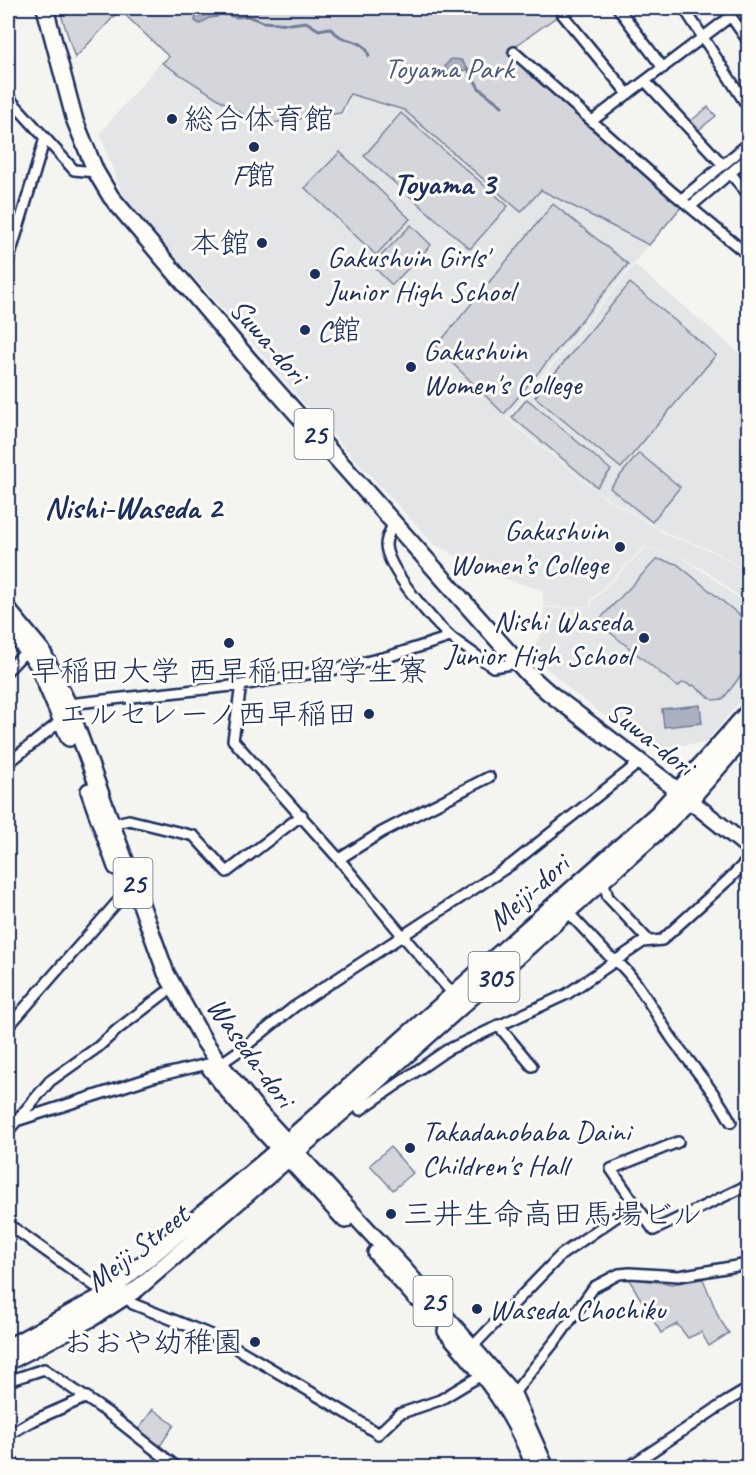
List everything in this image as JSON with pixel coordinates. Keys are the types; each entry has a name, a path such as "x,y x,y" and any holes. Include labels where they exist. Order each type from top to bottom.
{"main road":[{"name":"Suwa-dori","path":"45,8 75,121 96,172 111,197 134,226 249,361 518,663 548,692 748,847"},
{"name":"Waseda-dori","path":"8,610 42,651 68,704 166,973 213,1064"},
{"name":"Waseda-dori","path":"8,626 28,649 43,675 165,993 235,1100 287,1150 473,1346 513,1394 536,1463"},
{"name":"Meiji-dori","path":"287,1150 453,994 658,813 684,797 748,712"},
{"name":"Meiji-dori","path":"287,1150 603,880 748,733"},
{"name":"Waseda-dori","path":"287,1150 483,1374 513,1418 536,1463"},
{"name":"Meiji Street","path":"8,1347 106,1294 287,1150"},
{"name":"Meiji Street","path":"8,1362 92,1318 126,1297 287,1150"}],"street":[{"path":"618,8 663,68"},
{"path":"684,8 748,107"},
{"path":"725,8 748,41"},
{"path":"563,15 628,94"},
{"path":"592,121 731,16"},
{"path":"514,52 748,255"},
{"path":"645,81 723,165"},
{"path":"8,97 74,170 96,172"},
{"path":"8,262 45,138"},
{"path":"681,199 748,144"},
{"path":"691,206 748,158"},
{"path":"730,173 748,194"},
{"path":"394,523 386,544 391,561 414,598 450,637 493,667 518,663"},
{"path":"68,704 241,685 332,670 390,656 450,637"},
{"path":"8,670 28,649"},
{"path":"241,685 233,740 302,815 453,994"},
{"path":"8,758 12,760 62,720"},
{"path":"12,1122 153,1077 213,1064 243,1048 294,1007 512,864 640,762"},
{"path":"339,859 382,832 489,777"},
{"path":"111,824 129,820 194,836 227,872 302,815"},
{"path":"360,1110 447,1050 567,994 642,942 662,940 748,860"},
{"path":"603,880 608,897 649,941"},
{"path":"8,1028 126,892"},
{"path":"567,911 609,956 616,960 645,995 672,1039 720,1102 731,1122"},
{"path":"8,1131 12,1122 50,1081 98,1047 165,993"},
{"path":"498,1025 532,1066"},
{"path":"678,1142 611,1169 654,1230 748,1185"},
{"path":"473,1346 561,1255 635,1204"},
{"path":"8,1224 106,1294"},
{"path":"513,1394 560,1335 594,1287 619,1274 679,1276 748,1264"},
{"path":"126,1297 133,1304 220,1339 378,1434 399,1414 440,1400 483,1374"},
{"path":"8,1381 44,1369 87,1397 178,1467"},
{"path":"627,1467 748,1389"},
{"path":"8,1435 30,1422 87,1397"},
{"path":"8,1459 20,1467"}],"shaded area":[{"name":"Gakushuin Women's College","path":"160,63 259,126 343,116 351,95 404,111 521,213 541,191 648,246 506,419 604,497 669,536 714,552 741,569 746,563 748,565 748,604 708,572 681,557 645,546 591,600 591,606 544,607 542,590 505,579 434,544 314,415 232,319 124,200 100,133"},
{"path":"634,265 748,360 748,564 745,562 740,568 715,551 670,535 604,496 508,419"},
{"name":"Nishi Waseda Junior High School","path":"646,547 680,557 707,574 748,606 748,692 705,743 648,748 574,693 529,652 548,625 542,620 544,608 592,607 592,601"}],"green space":[{"name":"Toyama Park","path":"59,8 569,8 507,52 682,206 649,245 541,190 521,212 404,110 350,94 341,113 259,125 162,63 169,57 120,10 75,58"},
{"path":"708,107 716,116 696,132 688,123"},
{"path":"401,113 508,206 470,249 364,156"},
{"path":"340,152 410,219 376,255 305,188"},
{"path":"553,204 628,264 504,414 436,347"},
{"path":"411,225 431,245 392,285 372,265"},
{"path":"630,283 716,355 621,468 535,397"},
{"path":"527,399 611,470 597,487 512,417"},
{"path":"639,453 680,487 652,522 610,488"},
{"path":"657,559 677,564 748,622 748,666 723,699 713,700 693,685 686,683 678,687 597,622"},
{"path":"390,1147 413,1173 393,1190 370,1165"},
{"path":"628,1278 672,1284 703,1279 719,1318 729,1333 709,1346 701,1332 688,1338 677,1324 661,1333"},
{"path":"153,1409 174,1425 160,1446 138,1430"}],"water":[{"path":"200,11 209,13 220,11 217,17 209,18 200,24 195,21"},
{"path":"451,59 461,60 468,69 457,71 452,75 448,74 445,66"},
{"path":"700,705 702,723 664,727 662,709"}],"waterway":[{"path":"220,13 236,17 248,16 263,22 291,24 306,22 319,30 329,28 341,37 365,47 369,56"},
{"path":"468,69 479,88 502,106"}],"place":[{"name":"総合体育館","path":"172,119"},
{"name":"F館","path":"254,147"},
{"name":"本館","path":"262,243"},
{"name":"Gakushuin Girls' Junior High School","path":"315,274"},
{"name":"C館","path":"305,330"},
{"name":"Gakushuin Women's College","path":"411,367"},
{"name":"Gakushuin Women’s College","path":"620,547"},
{"name":"Nishi Waseda Junior High School","path":"644,638"},
{"name":"早稲田大学 西早稲田留学生寮","path":"229,643"},
{"name":"エルセレーノ西早稲田","path":"369,714"},
{"name":"Takadanobaba Daini Children's Hall","path":"410,1148"},
{"name":"三井生命高田馬場ビル","path":"391,1214"},
{"name":"Waseda Chochiku","path":"477,1309"},
{"name":"おおや幼稚園","path":"255,1342"}],"district":[{"name":"Toyama 3","path":"444,183"},
{"name":"Nishi-Waseda 2","path":"133,507"}]}
